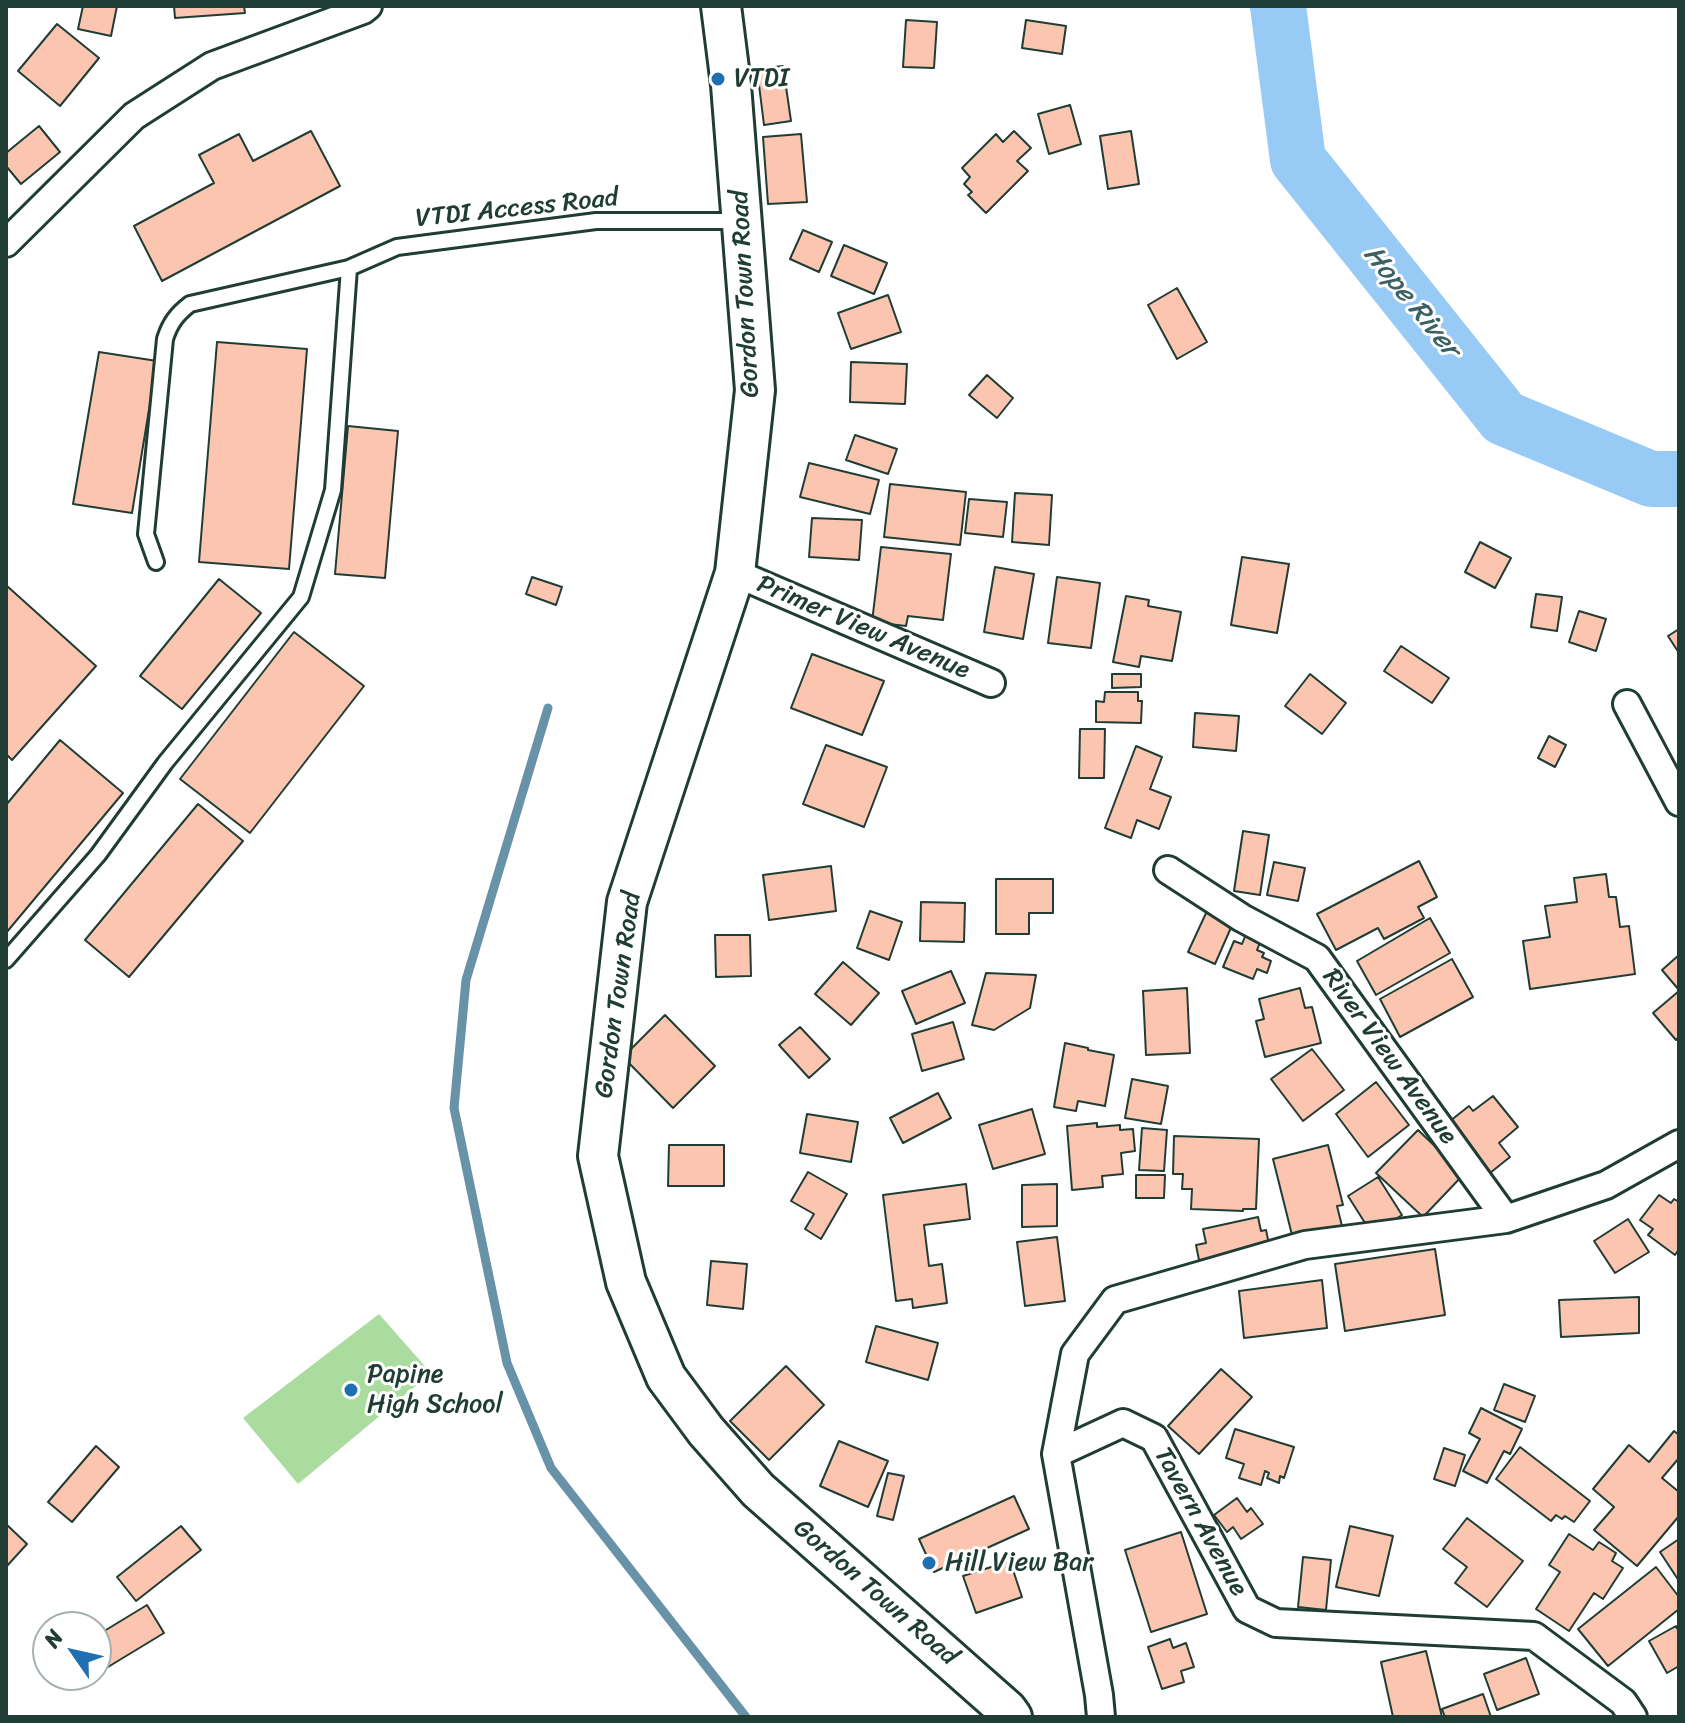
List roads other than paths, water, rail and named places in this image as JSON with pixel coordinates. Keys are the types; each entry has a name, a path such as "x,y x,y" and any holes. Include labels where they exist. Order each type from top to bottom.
{"main road":[{"name":"Gordon Town Road","path":"721,6 731,85 755,390 735,573 627,902 598,1156 626,1282 666,1377 716,1443 758,1490 1012,1717"}],"street":[{"path":"6,243 134,116 212,66 368,6"},
{"name":"Primer View Avenue","path":"735,573 991,683"},
{"path":"1627,704 1679,802"},
{"name":"River View Avenue","path":"1168,870 1242,918 1317,958 1506,1219"},
{"path":"1101,1717 1056,1454 1075,1354 1115,1300 1305,1245 1506,1219 1606,1185 1679,1144"},
{"name":"Tavern Avenue","path":"1056,1454 1123,1423 1154,1438 1247,1609 1276,1623 1534,1636 1623,1702 1633,1717"}],"lane":[{"name":"VTDI Access Road","path":"156,562 146,534 165,339 177,314 190,304 349,268 397,247 596,221 743,221"},
{"path":"6,960 98,855 165,763 301,597 333,490 349,268"}],"waterway":[{"name":"Hope River","path":"1278,6 1298,160 1504,418 1651,479 1679,479"},
{"path":"548,708 466,980 454,1108 507,1363 551,1468 746,1717"}],"place":[{"name":"VTDI","path":"718,79"},
{"name":"Papine High School","path":"351,1390"},
{"name":"Hill View Bar","path":"929,1563"}]}
